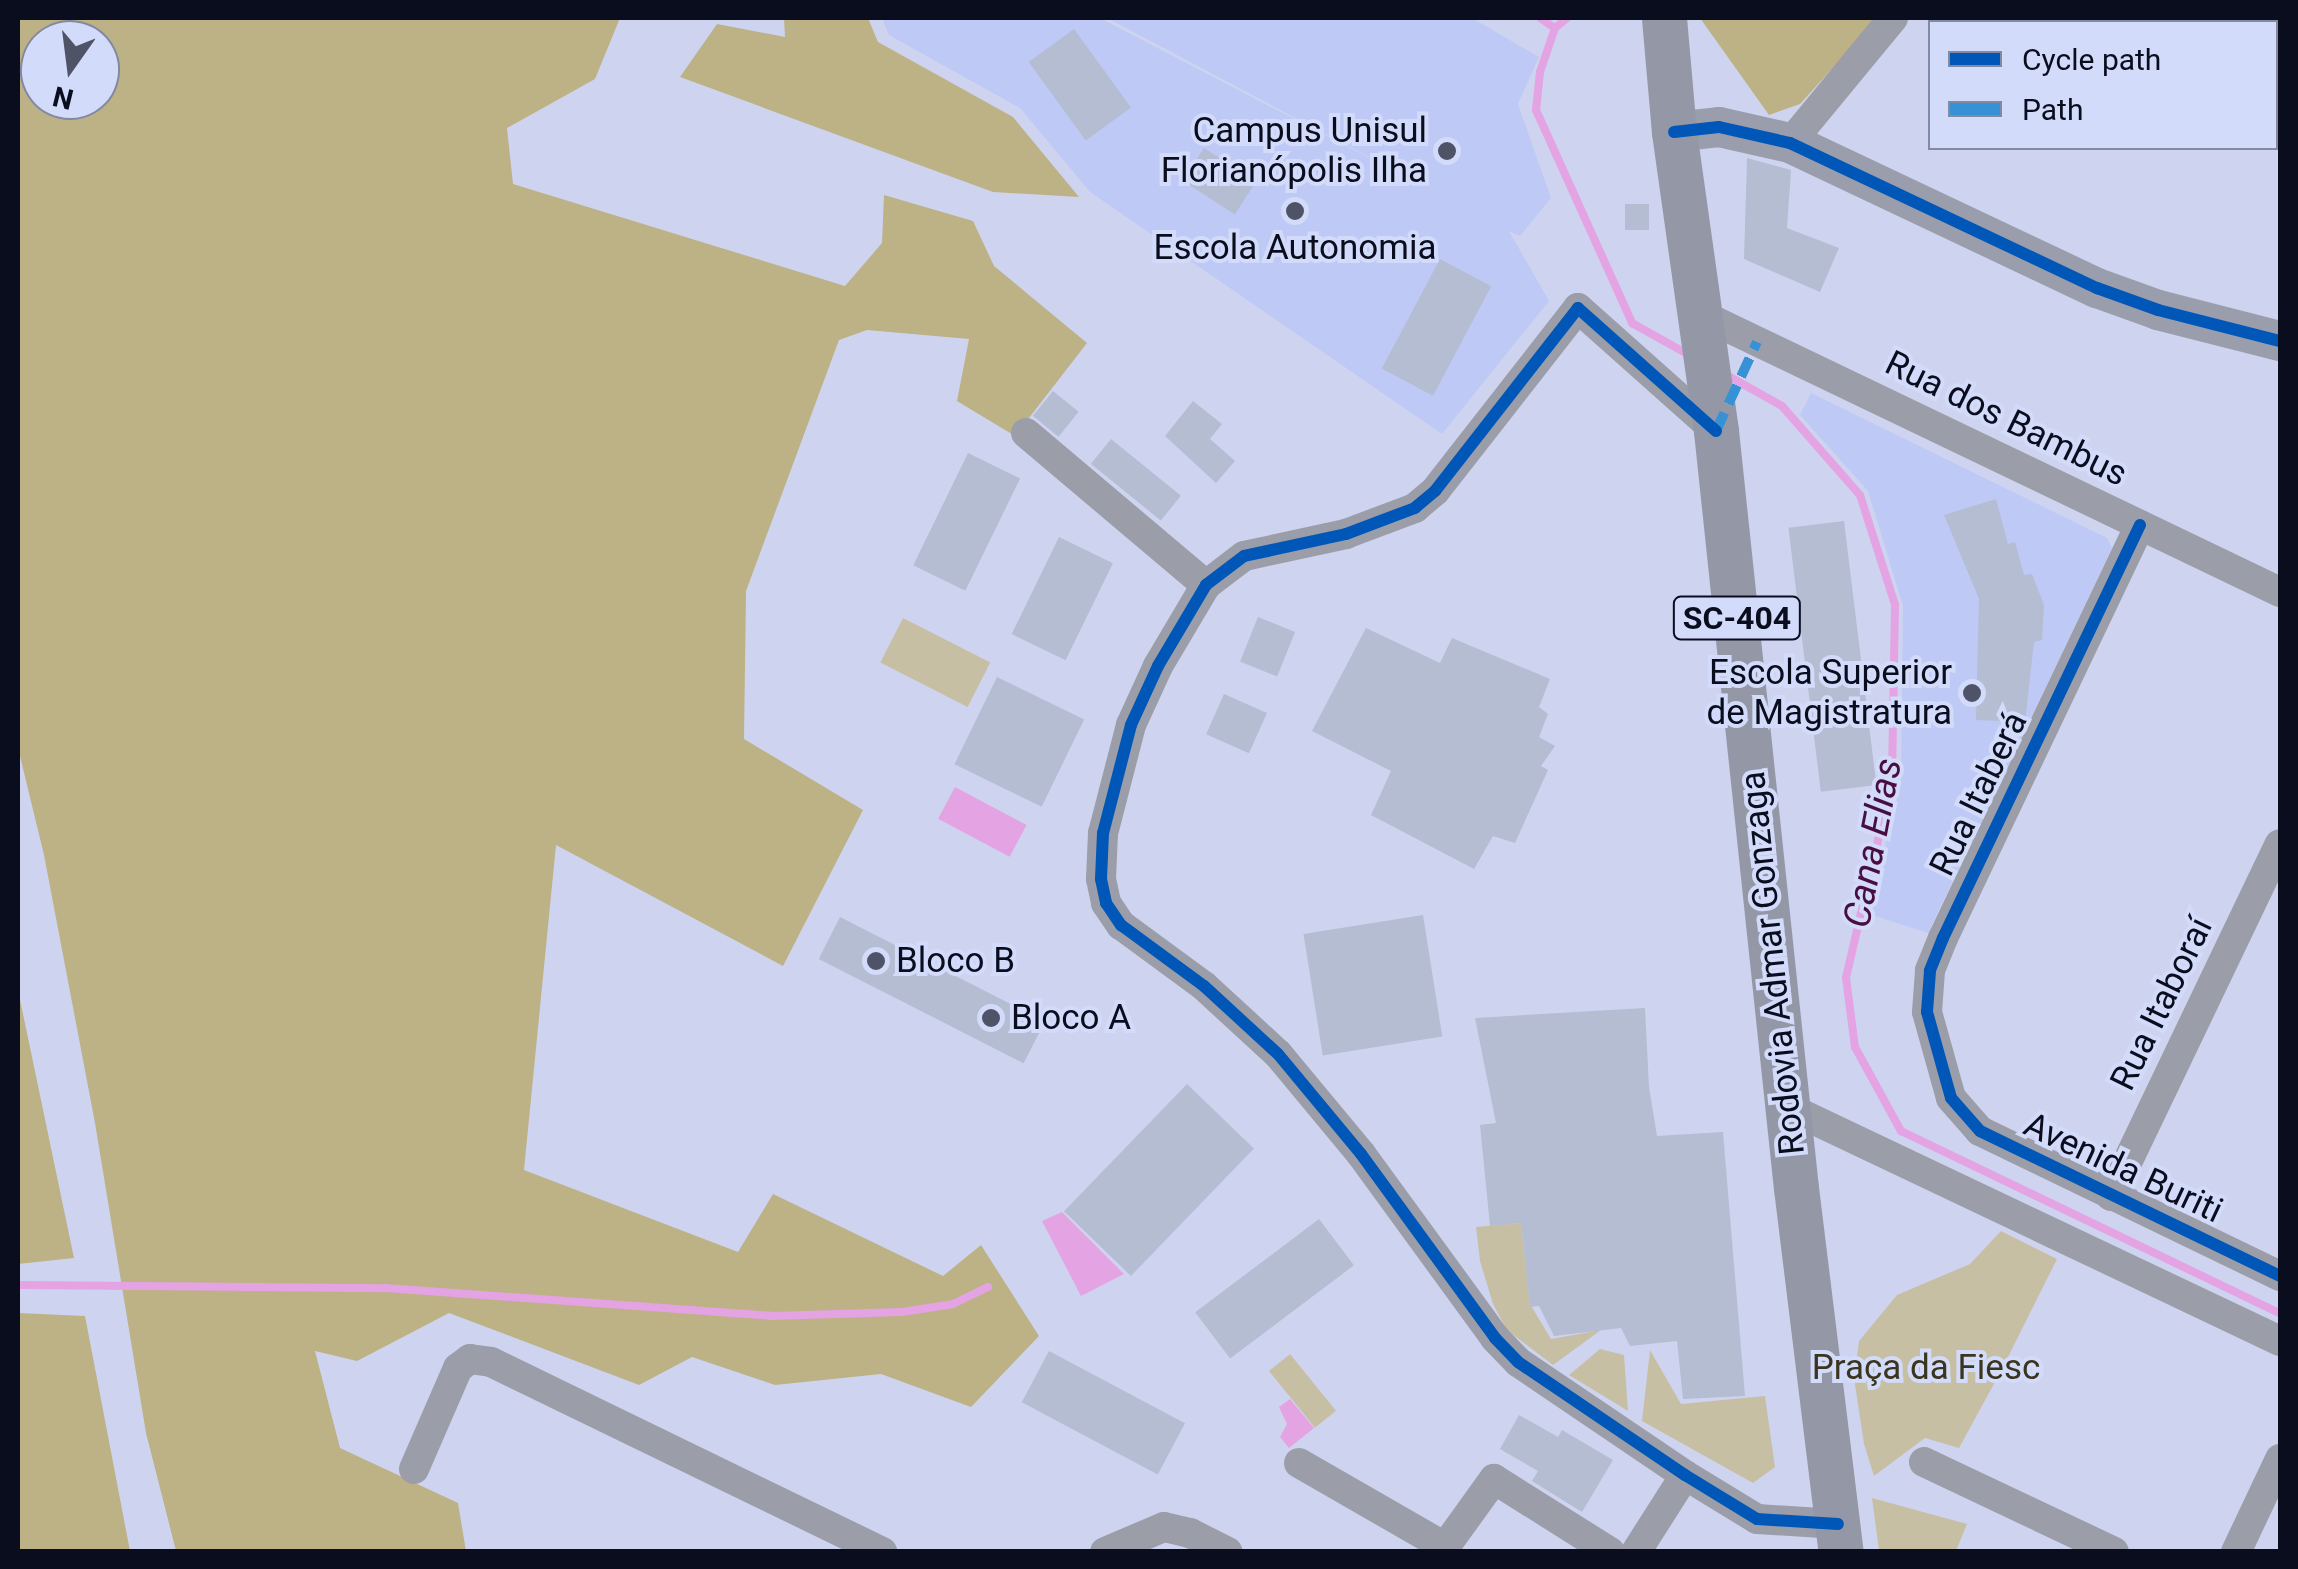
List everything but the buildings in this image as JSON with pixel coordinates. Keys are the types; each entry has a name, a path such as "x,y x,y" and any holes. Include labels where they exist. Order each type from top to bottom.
{"main road":[{"name":"Rodovia Admar Gonzaga","path":"1664,18 1674,132 1712,397 1788,1108 1840,1538"},
{"path":"1674,132 1719,128 1790,143 2097,288 2158,310 2280,341"}],"street":[{"path":"1790,143 1893,18"},
{"path":"1712,397 1578,308 1435,491 1415,508 1346,534 1244,556 1206,585 1158,666 1118,768 1103,832 1101,879 1106,903 1121,925 1204,986 1278,1054 1361,1154 1495,1338 1518,1362 1684,1476 1757,1519 1840,1538"},
{"name":"Rua dos Bambus","path":"1700,314 2280,592"},
{"path":"1026,433 1206,585"},
{"name":"Rua Itaberá","path":"1951,1098 1927,1012 1930,971 2140,525"},
{"name":"Rua Itaboraí","path":"2112,1196 2280,844"},
{"name":"Avenida Buriti","path":"1951,1098 1964,1117 1996,1141 2280,1276"},
{"path":"1788,1108 2280,1341"},
{"path":"414,1469 458,1368 470,1359 491,1362 882,1552"},
{"path":"2236,1552 2280,1459"},
{"path":"1299,1462 1446,1548 1494,1479 1610,1552"},
{"path":"1924,1462 2114,1552"},
{"path":"1636,1552 1684,1476"},
{"path":"1106,1552 1164,1528 1190,1533 1228,1552"}],"shaded area":[{"path":"18,18 620,18 595,79 507,128 513,184 845,286 882,243 884,195 973,221 994,266 1087,343 1015,436 957,401 969,339 867,330 839,340 746,591 744,739 863,810 783,966 556,845 524,1170 738,1252 773,1194 943,1276 981,1245 1039,1336 971,1407 881,1374 775,1385 692,1357 639,1385 449,1313 357,1361 315,1351 340,1448 458,1503 466,1551 176,1551 146,1433 95,1123 44,855 18,748"},
{"path":"784,18 868,18 878,42 1013,117 1079,197 993,192 680,77 717,24 785,37"},
{"name":"Escola Autonomia","path":"882,18 1100,18 1429,189 1107,18 1472,18 1539,57 1518,104 1551,198 1520,236 1509,231 1549,301 1442,434 1090,192 1020,108 889,35"},
{"path":"1700,18 1878,18 1800,104 1769,115"},
{"path":"2104,18 2270,18 2270,20"},
{"name":"Escola Superior de Magistratura","path":"1811,393 2107,538 2112,548 1928,933 1869,914 1901,780 1903,606 1868,491 1800,415"},
{"path":"955,787 1027,825 1010,857 938,819"},
{"path":"18,990 74,1258 18,1264"},
{"path":"1062,1212 1124,1274 1081,1296 1042,1221"},
{"path":"18,1313 85,1316 130,1551 18,1551"},
{"path":"1290,1399 1314,1428 1289,1448 1280,1437 1287,1424 1279,1407"}],"green space":[{"path":"903,618 990,662 968,707 880,663"},
{"path":"1521,1223 1530,1304 1551,1339 1601,1330 1553,1365 1507,1330 1493,1304 1480,1261 1476,1227"},
{"name":"Praça da Fiesc","path":"2001,1231 2057,1259 2001,1371 1959,1448 1925,1438 1874,1476 1864,1444 1854,1378 1859,1341 1897,1295 1970,1264"},
{"path":"1600,1349 1624,1355 1628,1411 1569,1375"},
{"path":"1650,1350 1681,1404 1765,1396 1775,1467 1753,1483 1642,1421"},
{"path":"1290,1354 1336,1411 1315,1428 1269,1371"},
{"path":"1872,1498 1967,1524 1956,1551 1879,1551"}],"waterway":[{"path":"1540,18 1555,28"},
{"name":"Cana Elias","path":"1567,18 1555,28 1540,72 1536,110 1632,323 1689,355"},
{"name":"Cana Elias","path":"1723,373 1782,406 1860,495 1895,605 1892,780 1846,978 1855,1047 1901,1131 2280,1313"},
{"path":"18,1285 385,1288 771,1316 902,1312 953,1304 988,1287"}],"marked path":[{"path":"1716,431 1757,342"}],"cycle path":[{"path":"1674,132 1719,127 1790,143 2097,288 2158,310 2280,341"},
{"path":"1716,431 1578,308 1435,491 1415,508 1346,534 1244,556 1206,585 1158,666 1131,725 1103,833 1101,879 1106,903 1121,925 1204,986 1278,1054 1361,1154 1495,1338 1518,1362 1757,1519 1838,1524"},
{"path":"2140,525 1943,938 1930,971 1927,1012 1951,1098 1980,1131 2280,1276"}],"place":[{"name":"Campus Unisul Florianópolis Ilha","path":"1447,151"},
{"name":"Escola Autonomia","path":"1295,211"},
{"name":"Escola Superior de Magistratura","path":"1972,693"},
{"name":"Bloco B","path":"876,961"},
{"name":"Bloco A","path":"991,1018"}]}
